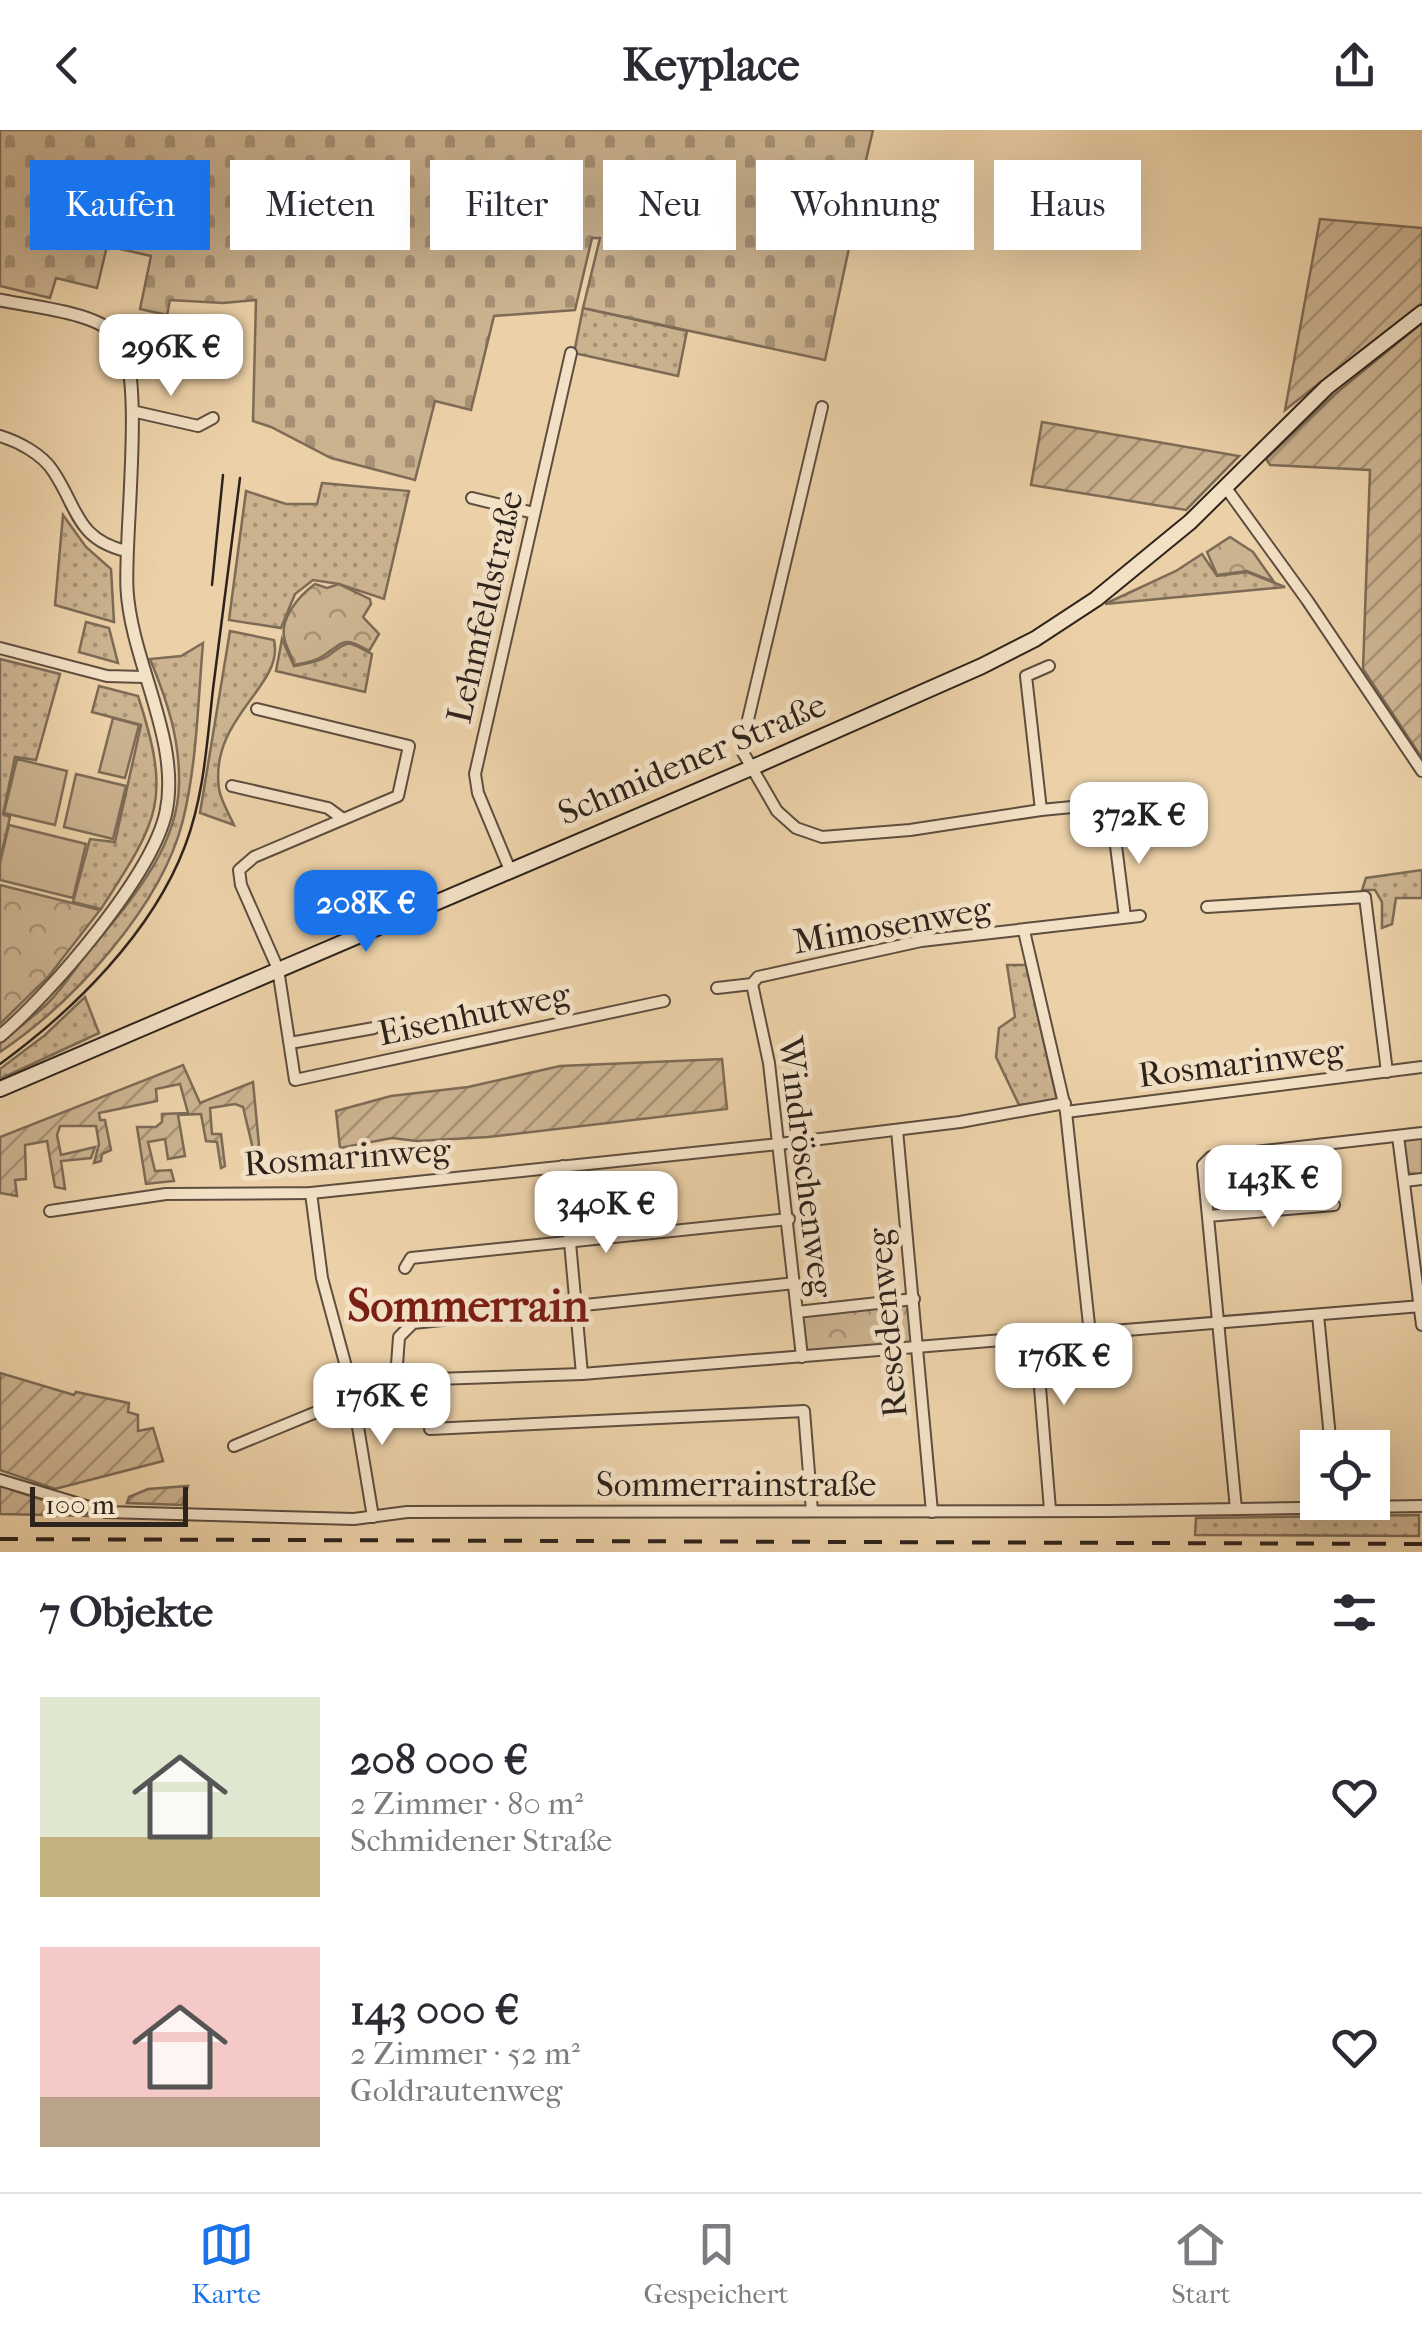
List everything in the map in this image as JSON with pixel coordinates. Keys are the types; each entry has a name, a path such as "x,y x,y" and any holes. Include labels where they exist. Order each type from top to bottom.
{"main road":[{"name":"Schmidener Straße","path":"0,1089 751,768 982,666 1035,638 1096,599 1226,488 1340,376 1422,313"}],"street":[{"path":"0,300 91,320 110,328 128,355 132,411 126,551 130,612 165,748 168,781 165,814 156,840 109,912 56,982 0,1036"},
{"name":"Lehmfeldstraße","path":"510,870 478,793 475,774 570,353"},
{"path":"722,780 734,768 741,749 822,407"},
{"path":"132,411 198,426 213,418"},
{"path":"0,436 36,454 52,470 82,527 94,538 126,551"},
{"path":"1226,488 1422,771"},
{"path":"472,498 534,513"},
{"path":"0,648 107,676 144,677"},
{"path":"1041,810 1026,676 1049,666"},
{"path":"257,709 408,746 398,796 254,857 239,870 241,884 278,969 290,1043 374,1028"},
{"path":"741,749 778,811 807,834 822,837 910,830 1124,802"},
{"path":"232,786 328,808 343,819"},
{"path":"1114,822 1125,916"},
{"path":"1207,907 1365,897 1387,1072"},
{"name":"Mimosenweg","path":"717,988 752,984 758,977 920,941 1140,916"},
{"path":"1024,931 1065,1107 1090,1334"},
{"name":"Windröschenweg","path":"752,984 769,1063 802,1358"},
{"name":"Eisenhutweg","path":"290,1043 295,1080 664,1001"},
{"name":"Rosmarinweg","path":"50,1211 166,1194 311,1193 779,1144 1422,1067"},
{"name":"Resedenweg","path":"897,1130 932,1512"},
{"path":"1236,1509 1203,1165 1211,1158 1422,1134"},
{"path":"1398,1136 1422,1325"},
{"path":"563,1166 582,1374"},
{"path":"1406,1181 1422,1179"},
{"path":"311,1193 322,1278 351,1386 373,1517"},
{"path":"1208,1216 1334,1205"},
{"path":"404,1268 411,1258 789,1219"},
{"path":"396,1378 399,1337 413,1323 795,1283"},
{"path":"797,1312 914,1299"},
{"path":"234,1446 336,1404 345,1398 360,1375 396,1378 582,1374 1421,1306"},
{"path":"1318,1315 1330,1430"},
{"path":"1036,1338 1050,1510"},
{"path":"430,1429 804,1411 812,1512"},
{"name":"Sommerrainstraße","path":"0,1480 106,1512 373,1517 407,1512 932,1512 1300,1506"},
{"name":"Sommerrainstraße","path":"1390,1505 1422,1506"}],"green space":[{"path":"0,130 873,130 866,160 756,160 756,250 849,250 825,360 583,308 600,238 592,238 575,310 494,316 471,410 435,401 415,480 331,458 253,421 256,300 170,300 167,315 140,309 151,256 125,250 210,250 210,160 30,160 30,250 106,250 97,288 56,278 50,298 0,286"},
{"path":"1320,219 1422,228 1422,303 1285,410"},
{"path":"583,308 687,331 678,376 574,353"},
{"path":"1422,323 1422,758 1363,669 1370,470 1270,465 1266,459 1334,395"},
{"path":"1042,422 1239,456 1186,510 1031,485"},
{"path":"322,483 409,491 384,599 313,580 295,594 281,628 229,620 246,491 286,504 317,504"},
{"path":"63,515 86,547 111,569 114,622 55,605"},
{"path":"1230,537 1253,552 1274,582 1247,571 1217,575 1207,552"},
{"path":"1202,554 1217,576 1247,572 1285,587 1105,604 1176,571"},
{"path":"315,584 327,588 339,584 370,599 363,617 379,634 369,651 346,642 319,658 294,665 285,641 287,616"},
{"path":"86,622 109,628 118,663 79,652"},
{"path":"230,631 274,640 269,673 235,722 219,764 220,794 234,825 200,813"},
{"path":"282,639 294,666 320,660 349,644 372,654 365,692 276,671"},
{"path":"203,643 188,798 172,853 156,886 111,950 84,980 0,1052 0,1044 62,987 132,898 159,855 176,809 179,767 171,720 150,659 181,656"},
{"path":"0,659 60,674 36,760 15,757 3,814 10,817 0,860"},
{"path":"99,686 138,696 149,732 157,786 147,830 101,909 73,902 90,839 115,842 141,725 92,712"},
{"path":"113,718 139,725 125,778 99,772"},
{"path":"17,759 67,771 55,825 4,813"},
{"path":"76,774 126,786 113,839 64,827"},
{"path":"9,825 86,844 73,898 0,880"},
{"path":"1422,870 1422,898 1396,898 1392,924 1382,928 1382,902 1375,890 1362,890 1366,878"},
{"path":"0,885 100,910 48,977 0,1024"},
{"path":"1007,965 1026,965 1057,1100 1019,1105 996,1057 999,1028 1015,1017"},
{"path":"85,997 99,1033 0,1079 0,1069 45,1035"},
{"path":"722,1059 727,1109 488,1137 417,1141 392,1138 340,1148 336,1111 391,1096 468,1087 560,1066"},
{"path":"183,1065 200,1103 253,1082 259,1145 253,1149 243,1107 235,1104 210,1108 212,1134 221,1134 225,1166 221,1168 217,1142 206,1141 201,1114 178,1115 185,1156 168,1159 165,1139 148,1142 155,1171 171,1170 174,1181 146,1184 137,1127 156,1127 162,1122 162,1114 188,1113 180,1084 156,1089 157,1101 99,1113 100,1120 105,1120 111,1150 102,1154 101,1161 94,1163 99,1144 96,1126 60,1126 57,1135 61,1155 95,1147 91,1158 61,1161 65,1189 55,1187 47,1141 25,1145 26,1179 15,1180 17,1196 0,1193 0,1137"},
{"path":"1422,1133 1422,1179 1405,1181 1398,1136"},
{"path":"914,1299 916,1346 802,1357 797,1312"},
{"path":"0,1373 74,1395 76,1392 129,1403 128,1412 138,1415 138,1431 153,1428 163,1461 55,1489 0,1470"},
{"path":"0,1486 91,1516 0,1514"},
{"path":"188,1486 182,1505 127,1503 129,1497 148,1489"},
{"path":"1390,1515 1419,1515 1419,1536 1195,1535 1196,1518 1390,1520"}],"tram line":[{"path":"212,585 223,475"},
{"path":"0,1064 55,1019 108,967 153,909 185,846 204,769 240,478"}],"railway":[{"path":"0,1539 1422,1544"}],"district":[{"name":"Sommerrain","path":"468,1306"}]}
